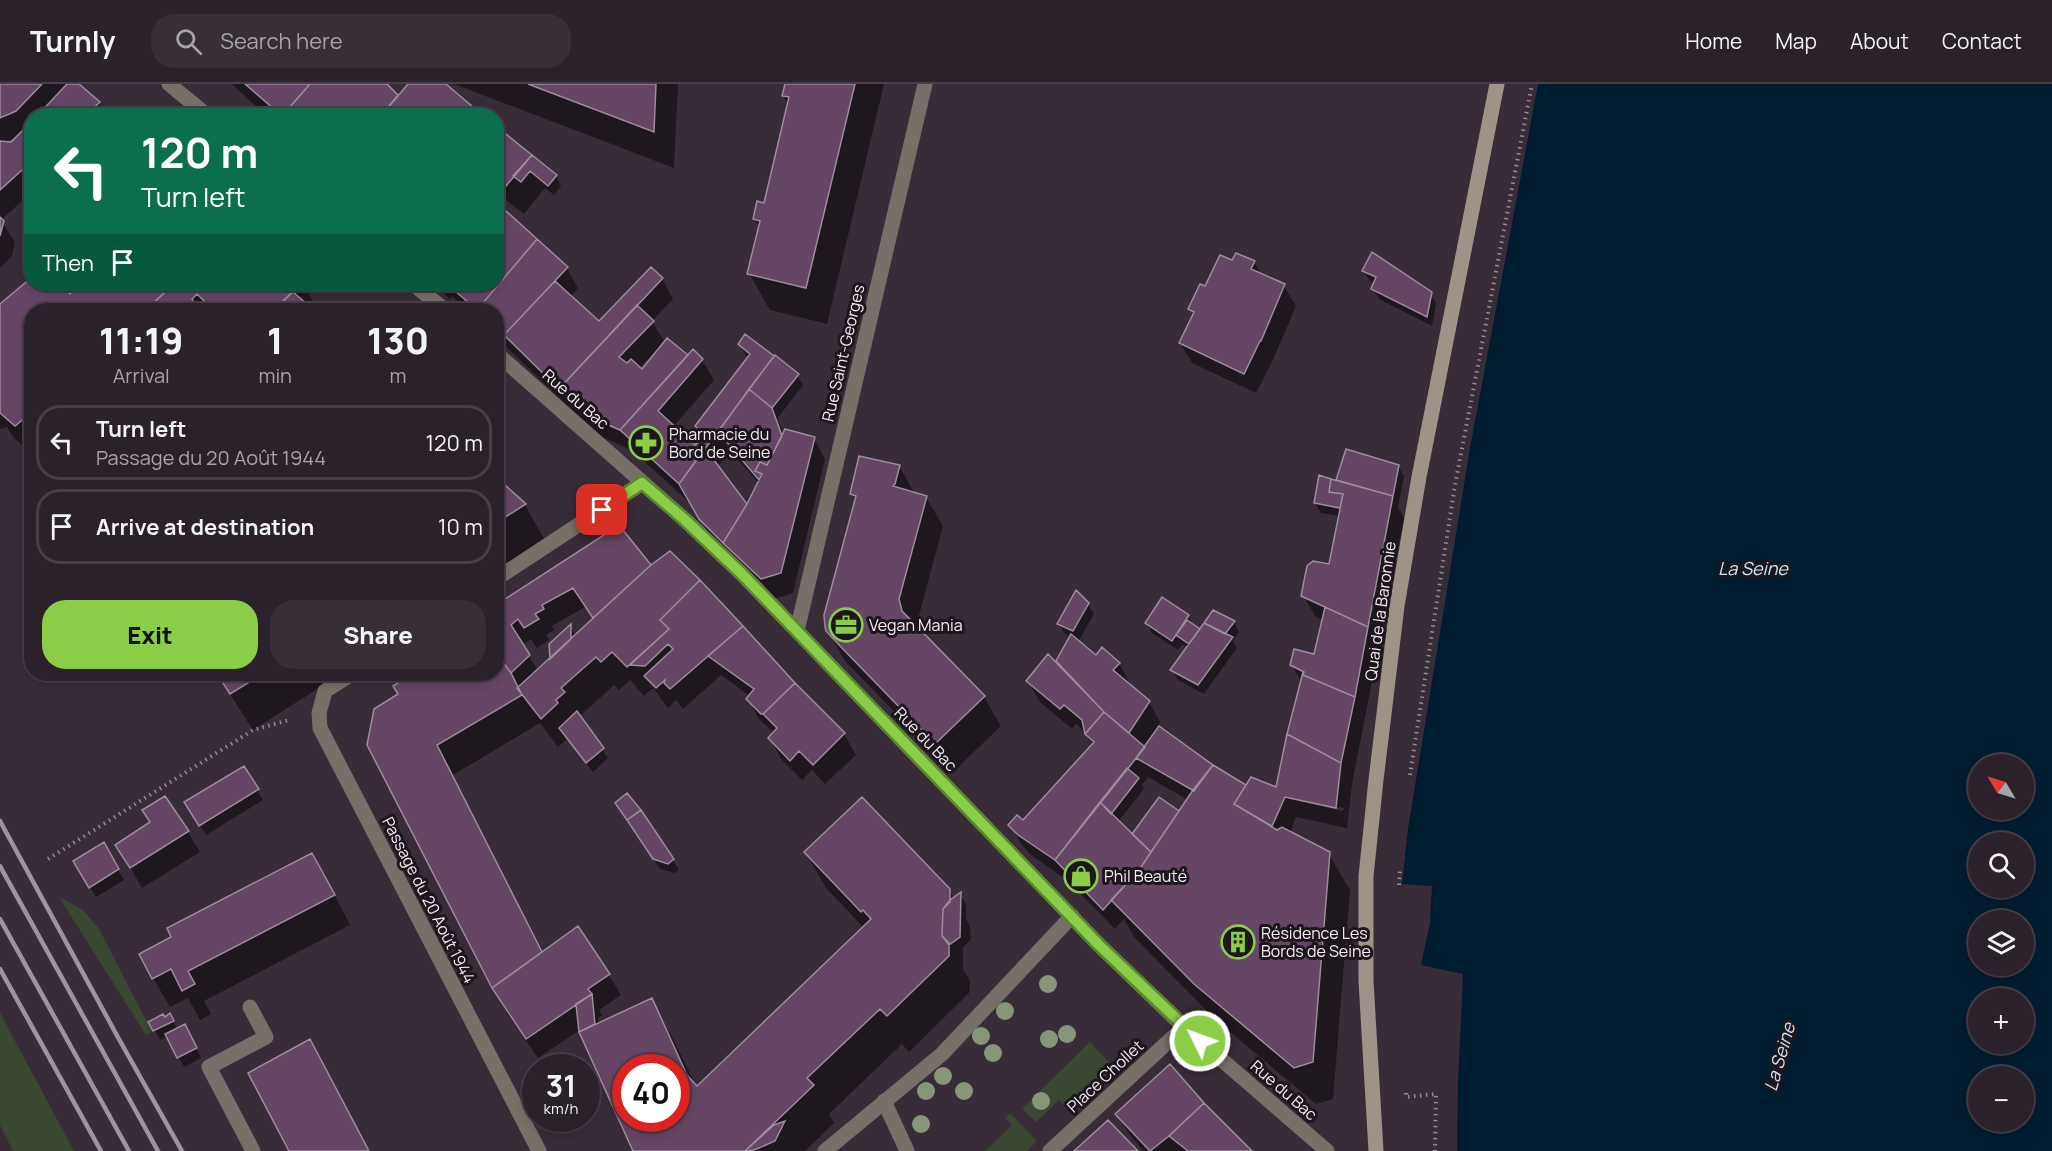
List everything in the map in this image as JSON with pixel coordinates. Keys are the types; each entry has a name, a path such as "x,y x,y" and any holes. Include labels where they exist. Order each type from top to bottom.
{"main road":[{"name":"Quai de la Baronnie","path":"1377,1151 1366,981 1368,855 1397,606 1419,477 1497,84"}],"street":[{"path":"169,84 198,108"},
{"name":"Rue Saint-Georges","path":"797,631 925,84"},
{"path":"422,291 437,303"},
{"name":"Rue du Bac","path":"504,360 611,453 700,535 797,631 1072,916 1184,1027 1328,1151"},
{"path":"504,574 642,483"},
{"path":"319,713 325,692 342,681"},
{"name":"Passage du 20 Août 1944","path":"319,713 320,728 539,1151"},
{"path":"825,1151 942,1054 1072,916"},
{"path":"250,1007 266,1037 209,1067 253,1151"},
{"name":"Place Chollet","path":"1050,1151 1184,1027"},
{"path":"884,1101 907,1151"}],"path":[{"path":"1409,781 1455,485 1532,84"},
{"path":"48,859 254,730 319,713"},
{"path":"1399,893 1401,861"},
{"path":"1405,1086 1406,1097 1436,1094 1436,1151"}],"green space":[{"path":"59,897 83,910 99,929 152,1032 146,1035"},
{"path":"0,1013 74,1151 13,1151 0,1125"},
{"path":"1090,1042 1114,1068 1069,1110 1059,1100 1036,1122 1022,1109"},
{"path":"1010,1113 1037,1141 1027,1151 985,1151 1012,1125 1005,1118"}],"water":[{"name":"La Seine","path":"1538,84 2052,84 2052,1151 1457,1151 1463,974 1421,965 1430,923 1432,886 1402,884 1408,829 1470,448"}],"building":[{"path":"0,84 42,84 16,111 0,118"},
{"path":"67,84 79,84 100,102 94,108 44,108"},
{"path":"245,84 310,84 289,108 273,108"},
{"path":"310,84 387,84 398,95 387,108 289,108"},
{"path":"408,84 446,84 473,107 472,108 388,108"},
{"path":"528,84 656,84 654,132"},
{"path":"785,84 855,84 806,288 747,274 760,221 753,219 757,201 764,203 789,97 782,96"},
{"path":"24,129 24,168 0,190 0,141 11,142"},
{"path":"504,132 532,155 506,186 504,184"},
{"path":"532,155 557,175 548,186 530,171 521,182 513,176"},
{"path":"504,209 537,239 504,278"},
{"path":"0,217 4,221 0,236"},
{"path":"537,239 568,267 504,335 504,303 483,303 493,291 504,291 504,278"},
{"path":"1372,252 1432,292 1427,317 1371,289 1376,277 1362,271"},
{"path":"1236,253 1255,261 1251,269 1285,284 1244,374 1179,343 1194,312 1188,309 1200,284 1205,286 1220,255 1232,260"},
{"path":"651,267 663,278 559,389 504,335 555,281 599,321"},
{"path":"24,284 24,291 67,291 70,294 73,291 166,291 153,303 24,303 24,419 15,426 0,413 0,304"},
{"path":"166,291 293,291 281,303 206,303 197,294 192,299 193,303 154,303"},
{"path":"455,291 493,291 483,303 469,303"},
{"path":"293,292 306,303 281,303"},
{"path":"637,305 654,321 619,357 627,363 631,359 642,369 667,338 688,355 620,430 585,415 559,389"},
{"path":"745,334 774,356 679,484 620,430 693,349 703,359 658,411 695,445 704,435 695,426 750,354 738,344"},
{"path":"775,355 799,374 772,408 749,389"},
{"path":"749,389 772,408 782,436 767,465 760,462 755,471 762,474 759,480 718,432"},
{"path":"785,429 815,437 781,573 761,579 723,543 762,474 755,471 760,462 767,465"},
{"path":"705,448 747,504 723,543 699,519 679,484"},
{"path":"1346,449 1399,465 1393,496 1336,480"},
{"path":"859,456 900,465 893,486 927,496 899,599 902,611 985,696 935,744 826,631 824,615 856,496 850,494"},
{"path":"1319,475 1331,479 1329,492 1343,494 1340,508 1314,503"},
{"path":"1331,479 1393,496 1368,627 1301,596 1307,566 1313,561 1329,564 1343,494 1329,492"},
{"path":"504,484 526,504 504,518"},
{"path":"623,530 651,565 593,618 573,588 542,605 544,609 535,614 539,619 524,628 518,619 511,625 530,655 511,673 504,664 504,600 610,531"},
{"path":"670,551 700,580 660,620 669,629 627,667 612,652 601,662 596,657 561,688 565,692 556,700 558,703 541,719 517,688 651,565"},
{"path":"700,580 743,626 670,689 664,683 665,680 656,688 644,676 673,649 668,644 645,666 630,665 669,629 660,620"},
{"path":"1076,590 1089,603 1073,631 1057,624"},
{"path":"1162,597 1189,615 1172,641 1145,623"},
{"path":"1325,607 1368,627 1355,697 1303,675 1304,672 1290,665 1294,649 1314,654"},
{"path":"1213,610 1235,621 1225,634 1204,623"},
{"path":"1187,620 1200,629 1189,644 1176,635"},
{"path":"1204,623 1233,637 1198,685 1170,670"},
{"path":"571,624 571,639 550,659 549,644"},
{"path":"743,626 795,683 763,714 746,699 754,689 708,656"},
{"path":"1071,634 1096,655 1102,647 1120,663 1113,670 1150,701 1129,733 1104,712 1056,661"},
{"path":"1048,654 1104,712 1085,734 1082,720 1064,705 1060,709 1026,681"},
{"path":"504,664 522,695 437,745 542,952 492,988 367,745 374,709 398,694 393,686 401,681 504,681"},
{"path":"1303,672 1303,675 1355,697 1341,763 1287,734"},
{"path":"222,681 251,681 230,694"},
{"path":"795,683 845,733 813,765 799,751 790,761 768,738 777,728 763,714"},
{"path":"577,711 604,748 586,763 559,728"},
{"path":"1104,712 1145,747 1055,860 1018,835 1008,825 1017,815 1023,820 1094,742 1085,734"},
{"path":"1159,726 1213,765 1194,791 1136,758"},
{"path":"1287,734 1341,763 1336,808 1285,797 1272,826 1234,804 1251,777 1276,787"},
{"name":"Résidence Les Bords de Seine","path":"1213,765 1246,785 1234,804 1277,830 1282,827 1330,852 1313,1062 1294,1068 1194,984 1111,900 1129,881 1131,882 1193,790"},
{"path":"244,766 259,789 199,826 184,802"},
{"path":"1127,768 1139,778 1111,814 1100,802"},
{"path":"627,793 641,810 627,820 615,803"},
{"path":"165,796 189,831 130,868 115,845 150,822 142,810"},
{"path":"862,797 950,889 950,902 943,909 942,936 949,943 949,956 887,1016 880,1009 807,1078 814,1085 745,1151 633,1151 624,1132 690,1132 690,1078 697,1086 871,919 863,910 861,912 804,852"},
{"path":"1159,797 1179,811 1151,852 1132,834"},
{"path":"1100,802 1151,852 1131,882 1129,881 1103,910 1055,860"},
{"path":"641,810 674,859 668,864 653,859 627,820"},
{"path":"104,842 119,869 89,888 73,861"},
{"path":"312,853 335,895 188,971 195,984 182,991 171,969 152,979 139,954 171,937 167,928"},
{"path":"961,892 960,937 949,945 942,936 943,909"},
{"path":"578,926 610,974 588,989 592,994 526,1039 492,988"},
{"path":"592,994 595,1024 579,1032 576,1004"},
{"path":"652,998 677,1054 612,1054 612,1105 600,1078 600,1054 589,1054 579,1032"},
{"path":"170,1013 174,1021 153,1031 148,1022 163,1014 165,1017"},
{"path":"185,1024 197,1048 177,1058 165,1034"},
{"path":"310,1039 369,1151 289,1151 248,1073"},
{"path":"1170,1064 1204,1103 1150,1151 1115,1114"},
{"path":"1204,1103 1252,1151 1188,1151 1169,1136"},
{"path":"1108,1120 1138,1151 1074,1151"},
{"path":"785,1121 775,1141 754,1150 745,1151 774,1125"}],"railway":[{"path":"0,821 182,1151"},
{"path":"0,866 158,1151"},
{"path":"0,919 129,1151"},
{"path":"0,969 101,1151"}],"place":[{"name":"Pharmacie du Bord de Seine","path":"646,443"},
{"name":"Vegan Mania","path":"846,625"},
{"name":"Phil Beauté","path":"1081,876"},
{"name":"Résidence Les Bords de Seine","path":"1238,942"}],"route":[{"path":"602,510 642,483 684,519 742,574 1099,945 1200,1041"}]}
